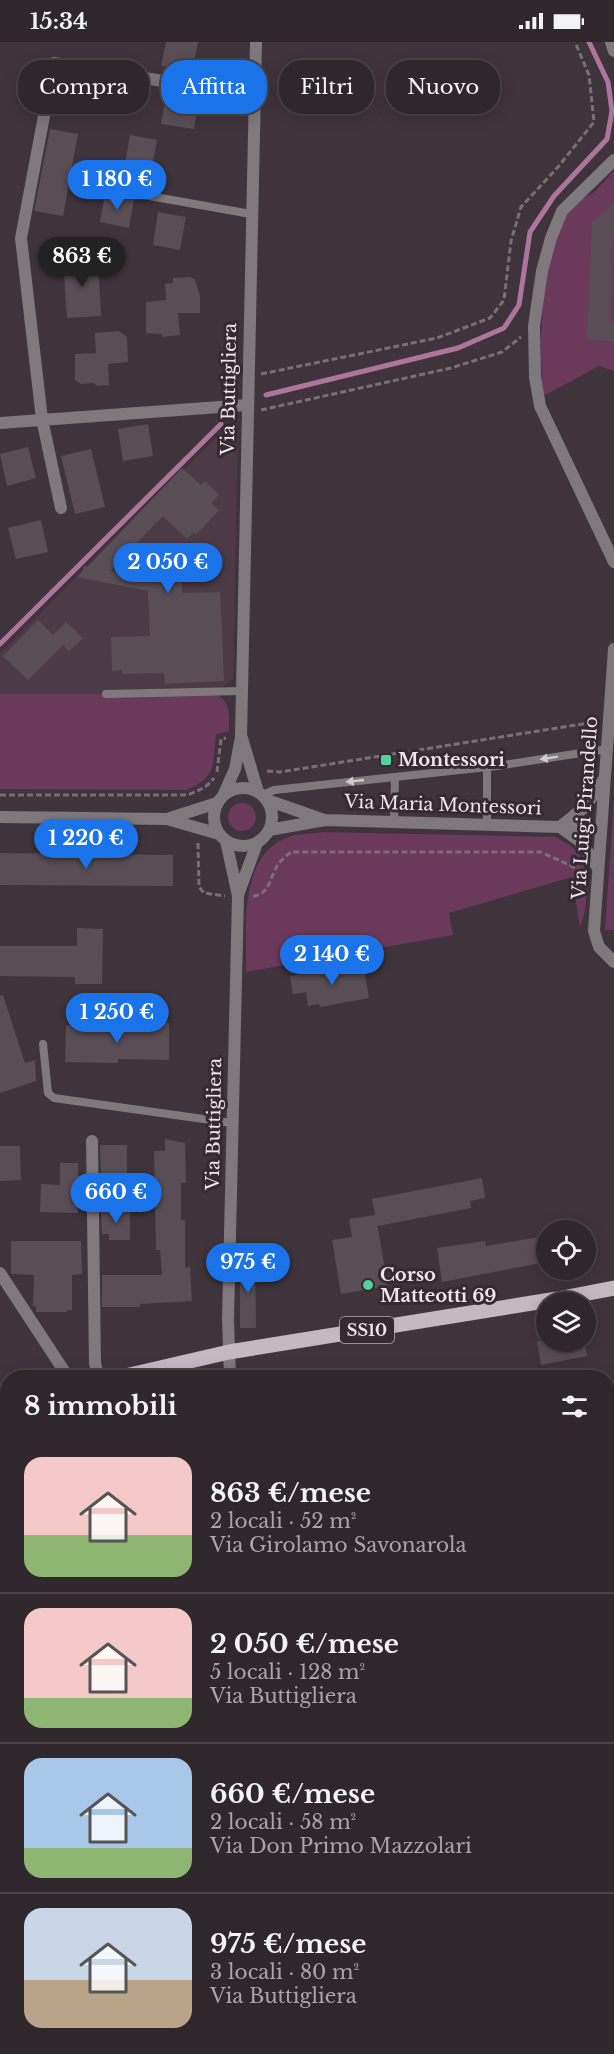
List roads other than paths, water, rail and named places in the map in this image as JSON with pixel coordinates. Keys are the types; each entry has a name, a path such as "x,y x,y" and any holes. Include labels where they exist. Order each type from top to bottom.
{"main road":[{"name":"SS10","path":"151,1370 229,1352 614,1288"}],"street":[{"name":"Via Buttigliera","path":"255,60 256,42"},
{"path":"611,42 614,51"},
{"path":"61,508 42,419 21,238 54,63 161,81"},
{"name":"Via Buttigliera","path":"220,799 235,768 236,737 242,692 254,114"},
{"path":"614,159 562,211 551,238 542,271 534,326 535,377 540,406 614,562"},
{"path":"0,423 247,409"},
{"name":"Via Luigi Pirandello","path":"614,649 594,931 599,947 614,962"},
{"name":"Via Buttigliera","path":"236,737 263,796"},
{"name":"Via Maria Montessori","path":"560,827 586,806 605,778"},
{"path":"0,817 167,819 223,837 241,846 257,843 269,830 272,815 263,796 240,788 231,790 220,799 167,819"},
{"name":"Via Maria Montessori","path":"263,796 325,820"},
{"path":"220,799 214,819 223,837"},
{"name":"Via Maria Montessori","path":"269,830 325,820 487,824 600,830"},
{"name":"Via Maria Montessori","path":"560,827 582,843 598,868"},
{"name":"Via Buttigliera","path":"223,837 238,896 228,1319 230,1370"},
{"name":"Via Buttigliera","path":"238,896 257,843"},
{"path":"92,1141 96,1370"},
{"path":"0,1273 63,1370"}],"lane":[{"path":"80,177 122,191 251,214"},
{"path":"106,694 242,692"},
{"path":"263,796 274,790 487,767 607,749"},
{"path":"487,767 487,824"},
{"path":"394,821 395,777"},
{"path":"43,1044 48,1093 54,1098 232,1123"}],"waterway":[{"path":"266,395 458,348 504,328 519,305 530,232 554,196 607,139 612,111 608,82 589,42"},
{"path":"0,644 221,424"}],"place":[{"name":"Montessori","path":"386,760"},
{"name":"Corso Matteotti 69","path":"368,1285"}]}
